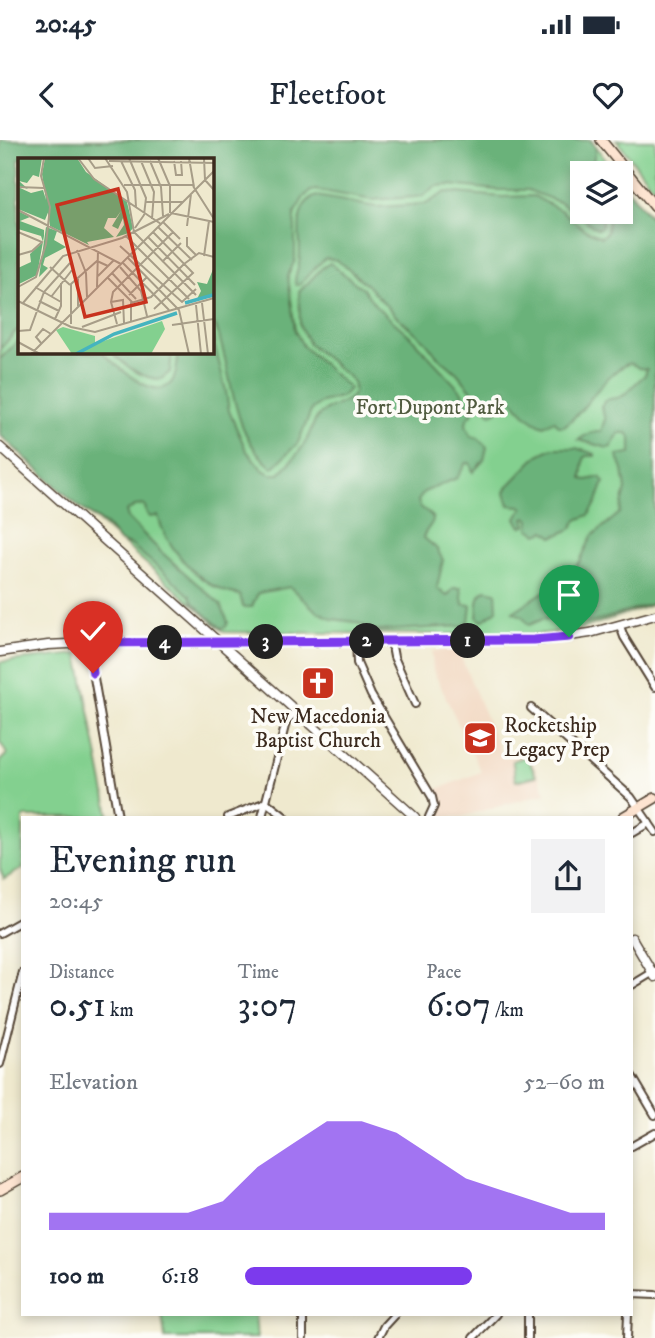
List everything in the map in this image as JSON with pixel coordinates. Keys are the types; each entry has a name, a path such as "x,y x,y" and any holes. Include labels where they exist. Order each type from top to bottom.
{"main road":[{"path":"601,140 655,207"},
{"path":"625,816 655,798"},
{"path":"0,1190 21,1178"}],"street":[{"path":"0,447 414,816"},
{"path":"0,652 88,643 542,640 580,635 654,615"},
{"path":"620,625 624,637 655,687"},
{"path":"356,641 357,663 371,695 432,797 434,806 429,816"},
{"path":"391,641 394,657 415,704"},
{"path":"88,643 118,816"},
{"path":"531,708 640,807 655,832"},
{"path":"262,816 286,722 296,711"},
{"path":"231,816 266,802"},
{"path":"266,802 284,816"},
{"path":"633,832 649,823"},
{"path":"0,933 21,921"},
{"path":"633,940 654,973 633,984"},
{"path":"0,1064 21,980"},
{"path":"633,1078 655,1115"},
{"path":"633,1145 655,1132"},
{"path":"633,1294 655,1295"},
{"path":"303,1316 303,1338"},
{"path":"378,1338 393,1316"},
{"path":"473,1338 494,1316"},
{"path":"528,1316 528,1338"},
{"path":"627,1338 628,1316"}],"shaded area":[{"name":"Rocketship Legacy Prep","path":"458,650 503,758 528,752 546,793 465,816 438,816 442,805 438,789 481,772 433,670 432,651"}],"green space":[{"name":"Fort Dupont Park","path":"0,140 591,140 606,161 570,161 570,224 633,224 633,196 655,221 655,604 581,629 531,635 224,632 0,435"},
{"path":"0,140 590,140 596,148 593,161 570,161 570,210 561,203 528,190 449,185 436,186 423,196 372,200 317,190 304,197 295,212 295,260 288,276 295,331 303,346 350,389 341,397 322,402 312,409 298,443 273,468 251,444 244,430 214,324 214,158 18,158 18,329 0,349"},
{"path":"655,140 655,190 633,161 617,141"},
{"path":"446,192 502,197 534,196 562,211 570,218 570,224 578,224 601,237 607,232 608,224 633,224 633,196 655,223 655,603 590,623 574,625 543,619 529,625 522,616 513,612 569,575 580,561 592,536 620,513 626,489 617,455 631,453 631,438 627,433 619,433 608,448 578,440 590,433 601,431 605,419 601,407 603,403 624,394 645,375 647,369 630,363 620,368 564,426 559,426 554,420 544,426 532,420 505,389 502,391 497,411 491,414 457,373 436,355 426,342 337,260 325,258 296,285 295,276 300,254 300,215 309,200 317,196 376,207 426,204"},
{"path":"590,224 602,224 597,229"},
{"path":"330,263 363,289 377,307 410,336 461,391 473,409 466,425 471,436 478,438 487,447 484,460 473,472 470,463 466,463 457,478 424,492 418,501 420,507 433,518 423,537 436,548 443,560 437,588 447,596 454,588 461,588 463,604 471,605 469,621 463,626 377,631 355,622 332,619 315,610 290,587 258,593 252,607 243,607 240,595 213,586 192,570 174,550 158,516 150,517 145,505 135,506 126,512 128,518 159,550 221,605 228,622 226,627 221,628 193,603 190,596 173,580 131,545 120,542 106,525 79,507 0,435 0,359 18,341 18,354 104,354 136,380 157,389 166,387 173,380 178,354 214,354 214,342 229,411 246,450 262,469 270,474 279,474 301,448 320,414 354,393 351,379 309,344 300,326 299,292"},
{"path":"113,354 172,354 170,372 161,379 147,377"},
{"path":"552,448 576,448 595,454 584,459 582,479 600,477 604,482 589,515 577,520 571,529 553,537 545,531 538,534 529,529 530,520 527,517 524,518 526,526 521,527 516,518 523,508 509,505 505,492 538,455"},
{"path":"486,590 496,592 497,610 482,621 477,617 478,602 480,595"},
{"path":"78,654 109,815 21,816 21,869 4,879 0,869 0,761 7,754 0,742 0,662"},
{"path":"527,756 536,776 516,781 512,761"},
{"path":"162,1316 255,1316 257,1338 165,1338"}],"place":[{"name":"New Macedonia Baptist Church","path":"318,683"},
{"name":"Rocketship Legacy Prep","path":"480,738"}],"route":[{"path":"93,673 88,643 534,640 569,637"}]}
